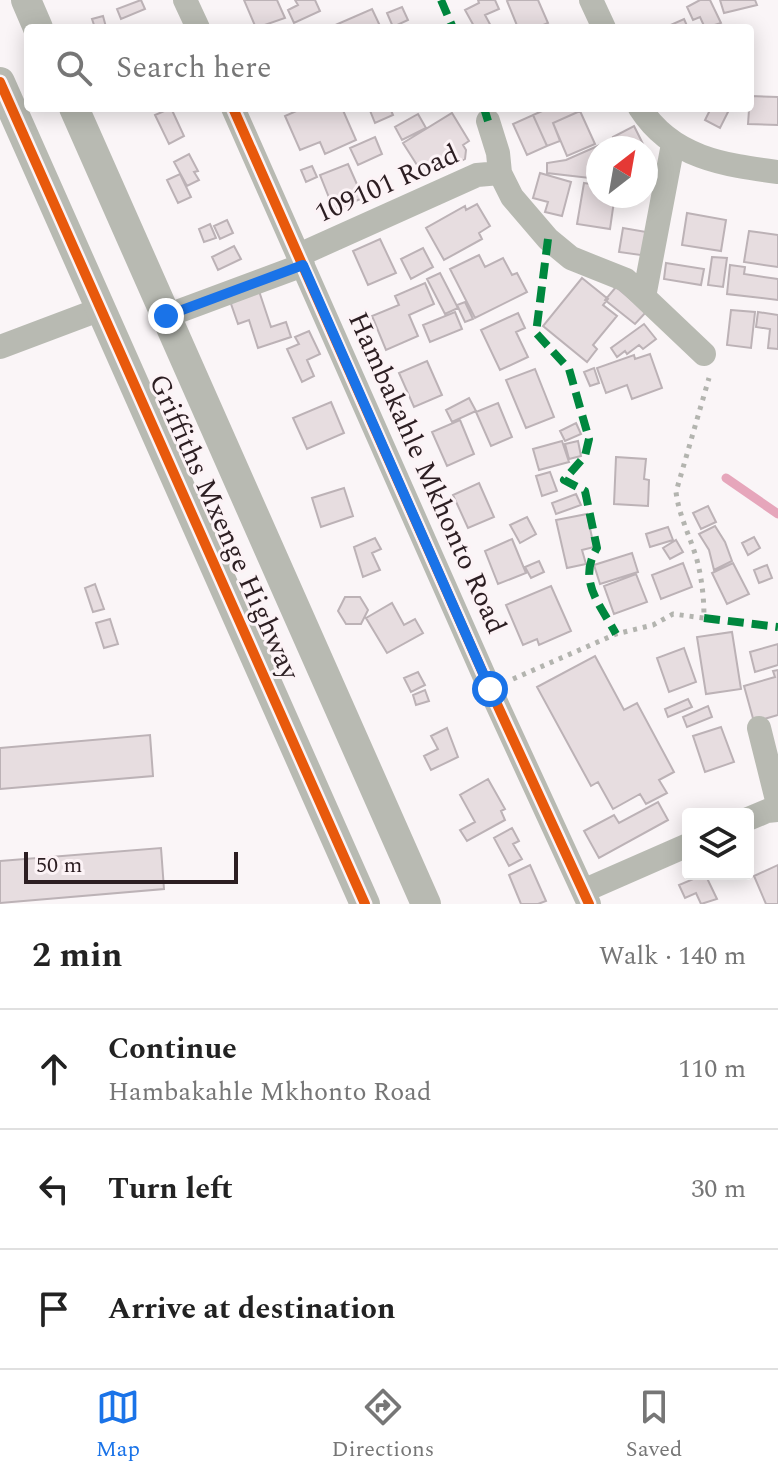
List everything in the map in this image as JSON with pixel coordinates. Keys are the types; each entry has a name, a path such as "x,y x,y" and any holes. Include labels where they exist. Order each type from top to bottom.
{"street":[{"path":"26,0 36,24"},
{"path":"185,0 196,24"},
{"path":"591,0 602,24"},
{"name":"Griffiths Mxenge Highway","path":"0,82 365,904"},
{"name":"Griffiths Mxenge Highway","path":"76,112 426,904"},
{"name":"Hambakahle Mkhonto Road","path":"235,112 490,689 586,897"},
{"path":"643,112 661,135 702,158 727,166 778,172"},
{"path":"488,121 498,153 500,173 512,197 548,239 571,258 626,280 704,354"},
{"path":"644,297 673,144"},
{"name":"109101 Road","path":"166,316 301,260 477,175 500,173"},
{"path":"0,347 101,309"},
{"path":"754,816 778,807 759,728"},
{"path":"586,897 682,848"}],"path":[{"path":"490,689 616,634 653,625 673,614 704,618 704,591 696,557 678,510 676,492 710,373 704,354"}],"building":[{"path":"141,0 145,9 121,19 117,9"},
{"path":"244,0 277,0 285,18 268,24 254,24"},
{"path":"295,0 315,0 320,11 294,23 288,10 298,5"},
{"path":"478,0 495,0 499,9 485,15 490,24 473,24 465,10 479,3"},
{"path":"538,0 548,23 516,24 507,1"},
{"path":"700,0 710,0 721,23 703,24 700,17 693,20 687,7"},
{"path":"720,0 755,0 757,5 724,13"},
{"path":"402,7 408,20 392,24 387,13"},
{"path":"372,9 379,24 338,24"},
{"path":"103,16 105,24 94,24 92,19"},
{"path":"754,96 778,97 778,125 748,124 749,112 754,112"},
{"path":"173,112 184,136 169,144 155,115"},
{"path":"294,112 344,112 356,140 325,154 320,142 300,150 285,116"},
{"path":"371,112 392,112 393,115 375,123"},
{"path":"540,112 578,112 553,123 560,141 547,146 533,115"},
{"path":"580,112 591,136 586,136 586,148 567,156 553,123"},
{"path":"709,112 728,112 720,128 705,120"},
{"path":"452,113 469,141 463,145 465,159 456,164 449,161 424,176 403,143"},
{"path":"418,114 426,128 402,140 395,127"},
{"path":"533,115 547,146 527,155 513,124"},
{"path":"634,126 639,136 615,136"},
{"path":"375,137 382,154 358,165 350,148"},
{"path":"586,151 586,178 547,173 547,163 566,160"},
{"path":"189,154 199,180 187,186 174,162"},
{"path":"348,164 363,198 334,210 320,175"},
{"path":"312,166 317,177 306,182 301,170"},
{"path":"540,173 571,182 562,216 545,212 548,202 533,198"},
{"path":"180,174 191,197 178,203 167,180"},
{"path":"586,183 586,208 613,208 610,229 577,224"},
{"path":"477,204 490,226 479,233 482,239 444,260 426,228 465,206 466,210"},
{"path":"687,213 726,220 721,251 682,245"},
{"path":"227,220 233,233 220,239 214,226"},
{"path":"210,224 216,238 204,242 199,229"},
{"path":"623,228 652,233 648,256 619,252"},
{"path":"749,231 778,235 778,267 744,262"},
{"path":"380,239 396,273 368,285 353,251"},
{"path":"234,246 241,259 218,270 212,257"},
{"path":"423,248 433,267 411,279 401,259"},
{"path":"479,255 485,267 503,258 512,275 517,273 527,292 475,318 450,269"},
{"path":"712,257 727,258 723,287 708,285"},
{"path":"666,263 704,269 701,285 664,279"},
{"path":"730,265 745,267 744,274 778,279 778,300 727,294"},
{"path":"440,273 458,308 445,314 427,279"},
{"path":"582,278 608,299 603,305 617,316 593,345 597,349 587,362 543,326"},
{"path":"425,283 434,304 409,315 418,336 386,350 372,316 399,305 395,296"},
{"path":"616,287 646,312 635,324 605,300"},
{"path":"258,288 271,327 286,322 291,337 258,348 249,320 238,324 229,298"},
{"path":"465,302 473,319 465,322 457,305"},
{"path":"731,310 755,312 751,348 727,345"},
{"path":"455,312 462,329 430,342 423,325"},
{"path":"758,312 778,315 778,349 768,348 770,329 756,327"},
{"path":"518,313 525,328 516,332 528,357 500,370 481,330"},
{"path":"644,324 656,339 643,349 639,345 617,357 611,348"},
{"path":"309,331 320,354 307,360 314,376 302,382 287,349 299,344 295,337"},
{"path":"650,354 662,388 632,399 627,385 606,393 597,368 634,355 635,359"},
{"path":"427,361 442,395 414,407 399,373"},
{"path":"594,368 599,383 590,386 584,372"},
{"path":"535,369 554,417 526,428 506,380"},
{"path":"469,398 476,411 452,422 446,410"},
{"path":"331,402 344,433 307,449 293,418"},
{"path":"498,403 512,437 491,446 476,412"},
{"path":"460,420 474,454 447,466 432,432"},
{"path":"576,423 581,434 565,441 560,431"},
{"path":"562,441 569,462 539,470 533,449"},
{"path":"578,441 581,456 569,459 565,444"},
{"path":"616,457 646,459 644,479 649,480 648,506 614,504"},
{"path":"550,472 557,491 542,496 536,476"},
{"path":"479,483 494,517 468,528 453,495"},
{"path":"344,488 353,516 321,527 312,498"},
{"path":"576,494 581,505 556,514 552,503"},
{"path":"708,506 716,522 701,529 693,513"},
{"path":"587,514 594,547 582,550 586,564 567,568 556,520"},
{"path":"527,517 536,534 520,543 510,525"},
{"path":"715,526 732,561 714,570 709,550 699,534"},
{"path":"668,527 673,540 650,547 646,534"},
{"path":"754,537 760,548 748,555 742,543"},
{"path":"375,538 381,549 372,553 380,570 363,577 354,547"},
{"path":"512,539 526,573 498,584 485,551"},
{"path":"676,540 683,552 670,559 663,548"},
{"path":"632,553 638,572 600,584 594,565"},
{"path":"539,561 544,572 531,578 525,567"},
{"path":"683,563 692,587 661,599 652,575"},
{"path":"733,563 749,594 727,604 712,573"},
{"path":"767,565 772,578 759,583 754,570"},
{"path":"636,574 647,602 614,614 604,586"},
{"path":"95,584 104,609 93,612 85,588"},
{"path":"551,586 571,631 539,645 537,639 523,645 506,605"},
{"path":"345,597 360,597 368,610 361,624 346,624 338,611"},
{"path":"392,603 404,625 415,619 423,633 387,653 366,618"},
{"path":"110,619 118,644 104,648 96,623"},
{"path":"732,632 741,689 706,694 697,637"},
{"path":"778,644 778,665 755,672 750,652"},
{"path":"684,648 696,682 669,692 657,658"},
{"path":"595,656 624,710 637,703 674,772 659,780 667,793 646,804 640,794 613,809 598,782 591,786 537,687"},
{"path":"778,670 778,715 754,722 744,686 775,677 773,671"},
{"path":"418,672 425,685 411,692 404,678"},
{"path":"425,690 429,701 416,705 413,695"},
{"path":"688,699 692,707 668,717 665,709"},
{"path":"708,706 712,717 687,727 683,717"},
{"path":"721,727 734,762 705,772 693,736"},
{"path":"447,728 458,757 431,770 424,756 438,749 431,736"},
{"path":"150,735 153,776 0,789 0,748"},
{"path":"488,779 505,809 501,811 505,820 467,841 460,830 475,822 460,795"},
{"path":"658,802 668,820 599,858 584,831 614,815 619,823"},
{"path":"512,828 519,841 513,844 522,859 509,866 494,838"},
{"path":"161,848 164,889 0,903 0,861"},
{"path":"530,865 546,901 521,904 509,875"},
{"path":"778,865 778,904 766,904 754,876"},
{"path":"691,880 708,880 717,899 701,904 696,893 685,898 679,885"}],"waterway":[{"path":"726,478 778,514"}],"marked path":[{"path":"441,0 451,24"},
{"path":"485,112 488,121"},
{"path":"548,239 536,333 569,369 589,439 585,456 564,480 585,491 597,548 591,560 590,582 616,634"},
{"path":"704,618 778,627"}],"cycle path":[{"path":"0,82 365,904"},
{"path":"235,112 490,689 589,904"}],"route":[{"path":"166,316 303,265 490,689"}]}
